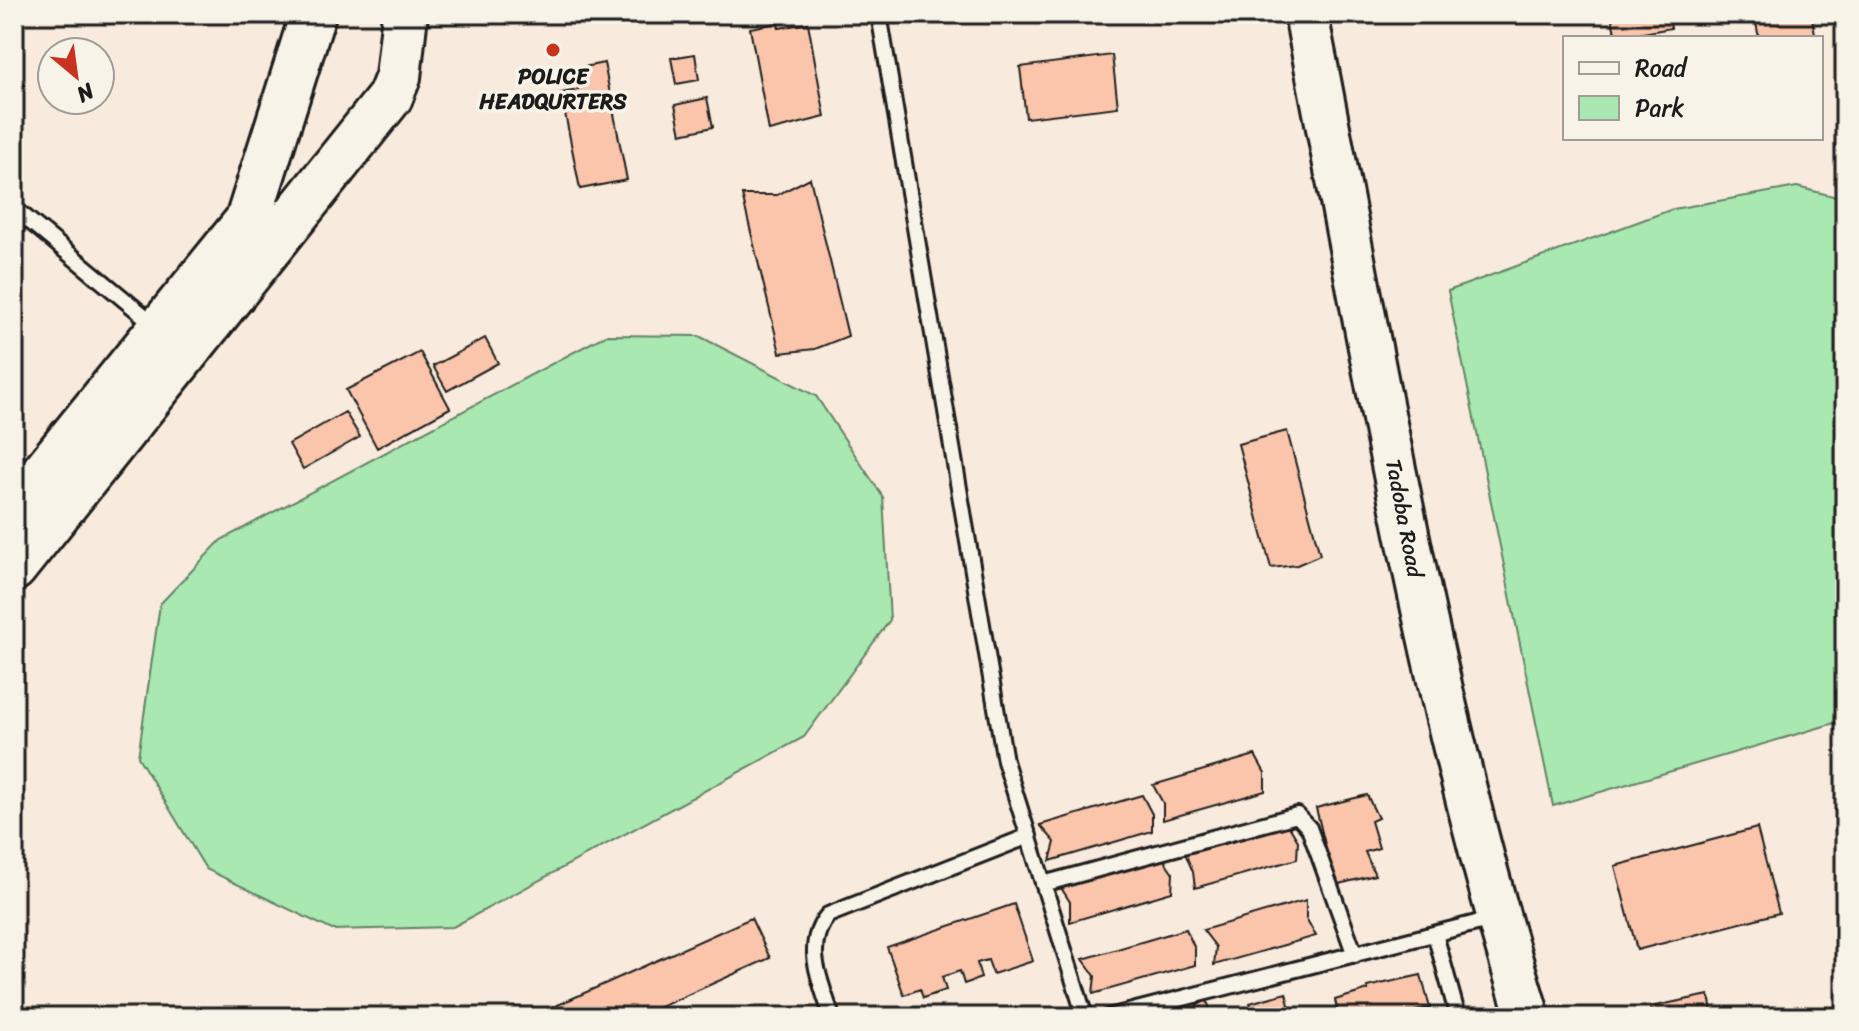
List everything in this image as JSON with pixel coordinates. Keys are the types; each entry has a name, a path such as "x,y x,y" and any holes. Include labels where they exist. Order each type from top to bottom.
{"highway":[{"path":"14,568 175,340 248,220 313,14"},
{"path":"14,509 175,340 390,97 398,77 405,14"}],"main road":[{"name":"Tadoba Road","path":"1306,14 1430,643 1498,918 1528,1017"}],"lane":[{"path":"879,14 1005,761 1085,1017"},
{"path":"14,208 175,340"},
{"path":"1043,884 1297,815 1309,828 1355,955"},
{"path":"832,1017 813,945 816,929 828,915 1029,836"},
{"path":"1109,1017 1498,918"},
{"path":"1435,934 1458,1017"}],"green space":[{"path":"1797,187 1845,199 1845,720 1553,806 1448,291 1673,209"},
{"path":"606,335 699,336 816,396 883,497 890,620 804,737 453,927 332,930 206,869 138,757 160,604 221,540"}],"building":[{"path":"1611,14 1668,14 1671,28 1616,36"},
{"path":"1811,14 1816,36 1759,36 1756,23"},
{"path":"778,23 779,28 808,23 825,117 769,131 750,28"},
{"path":"695,54 699,80 676,84 671,58"},
{"path":"1112,55 1118,107 1026,118 1020,67"},
{"path":"604,63 627,180 580,189 561,93 578,90 574,69"},
{"path":"707,98 713,127 681,134 675,105"},
{"path":"810,178 848,336 815,349 780,353 742,195 777,195"},
{"path":"485,338 498,363 447,391 433,366"},
{"path":"420,352 450,408 377,448 346,390"},
{"path":"345,412 360,437 303,469 289,444"},
{"path":"1287,431 1320,555 1297,565 1271,568 1238,444"},
{"path":"1255,755 1265,773 1265,791 1163,820 1163,803 1153,785"},
{"path":"1142,795 1152,814 1152,831 1050,861 1055,842 1040,825"},
{"path":"1367,795 1378,818 1371,821 1379,848 1365,852 1375,875 1335,885 1316,808"},
{"path":"1287,823 1298,841 1297,859 1195,888 1193,872 1185,853"},
{"path":"1757,828 1779,913 1637,950 1615,866"},
{"path":"1162,857 1173,873 1172,892 1070,922 1070,902 1060,886"},
{"path":"1306,900 1306,918 1316,936 1214,965 1216,947 1203,930"},
{"path":"1014,904 1033,961 993,974 988,960 977,963 981,978 964,984 960,971 942,977 946,990 923,998 920,989 904,995 887,947"},
{"path":"751,918 770,958 638,1017 531,1017"},
{"path":"1186,929 1195,949 1195,965 1093,994 1095,976 1083,959"},
{"path":"1421,975 1430,1008 1399,1014 1399,1017 1339,1017 1335,1000 1368,990 1367,987"},
{"path":"1286,993 1292,1017 1254,1017 1250,1003"},
{"path":"1709,995 1713,1017 1652,1017 1650,1007"},
{"path":"1207,1000 1212,1017 1174,1017 1172,1010 1191,1009"}],"place":[{"name":"POLICE HEADQURTERS","path":"553,50"}]}
